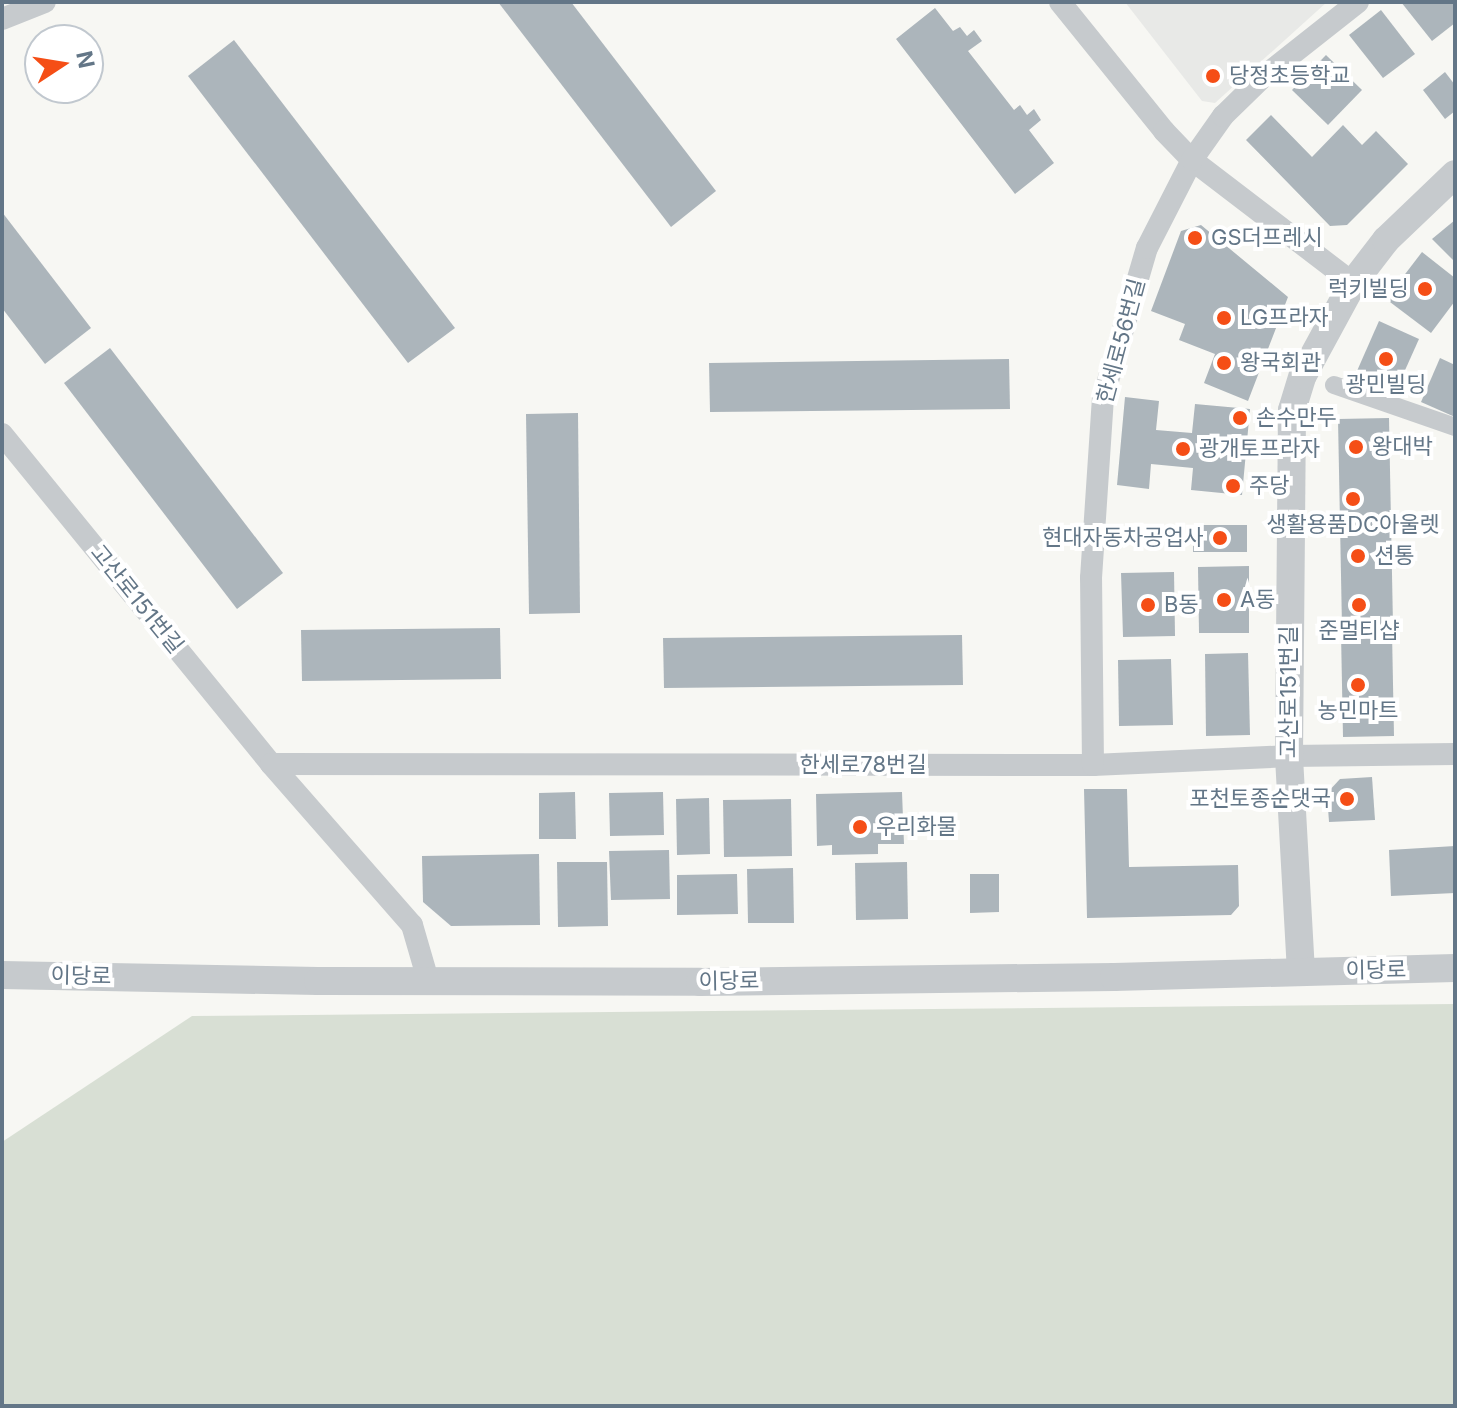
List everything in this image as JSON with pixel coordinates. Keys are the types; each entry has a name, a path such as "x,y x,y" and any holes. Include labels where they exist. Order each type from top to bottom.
{"street":[{"path":"2,19 45,2"},
{"path":"1060,2 1164,131 1192,160 1353,283"},
{"name":"한세로56번길","path":"1093,765 1091,578 1103,398 1147,248 1192,160 1223,116 1263,77 1358,2"},
{"name":"고산로151번길","path":"1301,972 1289,756 1292,410 1303,375 1353,283 1386,240 1455,174"},
{"path":"1334,385 1455,427"},
{"name":"고산로151번길","path":"2,434 271,764 412,925 428,980"},
{"name":"한세로78번길","path":"271,764 1093,765 1289,756 1455,754"},
{"name":"이당로","path":"2,975 700,982 1455,968"}],"shaded area":[{"name":"당정초등학교","path":"1125,2 1327,2 1215,103 1202,101"},
{"path":"1455,1004 1455,1406 2,1406 2,1142 192,1016"}],"building":[{"path":"498,2 571,2 716,191 671,227"},
{"path":"1401,2 1455,2 1455,23 1432,41"},
{"path":"935,8 953,31 960,27 967,36 974,30 982,41 968,51 1014,110 1020,105 1027,115 1034,109 1041,120 1029,130 1054,163 1015,194 896,39"},
{"path":"1381,10 1415,54 1383,78 1349,35"},
{"path":"234,40 455,328 408,363 188,76"},
{"path":"1326,55 1362,90 1328,125 1292,90"},
{"path":"1445,72 1455,85 1455,111 1445,119 1423,90"},
{"path":"1271,115 1312,157 1343,125 1362,145 1376,131 1408,164 1347,225 1330,226 1246,140"},
{"path":"2,212 91,328 45,364 2,308"},
{"path":"1455,220 1455,262 1432,239"},
{"name":"LG프라자","path":"1201,225 1288,297 1248,401 1204,383 1215,354 1179,340 1185,324 1151,311 1181,231"},
{"name":"럭키빌딩","path":"1422,252 1455,278 1455,301 1431,333 1386,299"},
{"name":"광민빌딩","path":"1379,321 1419,339 1393,397 1353,380"},
{"path":"110,348 283,573 237,609 64,383"},
{"path":"1440,358 1455,365 1455,417 1421,402"},
{"path":"1009,359 1010,409 710,412 709,363"},
{"name":"광개토프라자","path":"1125,397 1159,401 1156,430 1192,433 1195,404 1250,409 1242,495 1191,490 1193,468 1151,464 1149,489 1117,485"},
{"path":"578,413 580,613 529,614 526,414"},
{"path":"1389,418 1393,626 1342,627 1338,419"},
{"name":"현대자동차공업사","path":"1193,525 1247,525 1247,552 1193,552"},
{"name":"A동","path":"1249,566 1249,633 1199,633 1198,567"},
{"name":"B동","path":"1174,572 1175,636 1123,637 1121,573"},
{"path":"500,628 501,679 302,681 301,630"},
{"path":"1392,632 1394,736 1343,737 1341,633"},
{"path":"962,635 963,685 664,688 663,638"},
{"path":"1248,653 1250,735 1206,736 1205,654"},
{"path":"1171,659 1173,725 1119,726 1118,660"},
{"path":"1372,777 1375,820 1329,822 1327,793 1340,779"},
{"path":"1084,789 1127,789 1129,867 1238,865 1239,906 1231,915 1087,918"},
{"path":"575,792 576,839 539,839 539,793"},
{"path":"663,792 664,835 610,836 609,793"},
{"path":"902,792 904,844 878,844 878,854 832,855 832,845 817,846 816,794"},
{"path":"709,798 710,854 677,855 676,799"},
{"path":"791,799 792,856 724,857 723,800"},
{"path":"1455,846 1455,893 1391,896 1389,850"},
{"path":"669,850 670,899 611,900 609,851"},
{"path":"539,854 540,925 451,926 423,902 422,856"},
{"path":"557,862 607,862 608,926 558,927"},
{"path":"907,862 908,919 856,920 855,863"},
{"path":"793,868 794,923 748,923 747,869"},
{"path":"737,874 738,914 677,915 677,875"},
{"path":"970,874 999,874 999,912 970,913"}],"place":[{"name":"당정초등학교","path":"1213,76"},
{"name":"GS더프레시","path":"1195,238"},
{"name":"럭키빌딩","path":"1425,289"},
{"name":"LG프라자","path":"1224,318"},
{"name":"광민빌딩","path":"1386,359"},
{"name":"왕국회관","path":"1224,363"},
{"name":"손수만두","path":"1240,418"},
{"name":"왕대박","path":"1356,447"},
{"name":"광개토프라자","path":"1183,449"},
{"name":"주당","path":"1233,486"},
{"name":"생활용품DC아울렛","path":"1353,499"},
{"name":"현대자동차공업사","path":"1220,538"},
{"name":"션통","path":"1358,556"},
{"name":"A동","path":"1224,600"},
{"name":"B동","path":"1148,605"},
{"name":"준멀티샵","path":"1359,605"},
{"name":"농민마트","path":"1358,685"},
{"name":"포천토종순댓국","path":"1347,799"},
{"name":"우리화물","path":"860,827"}]}
